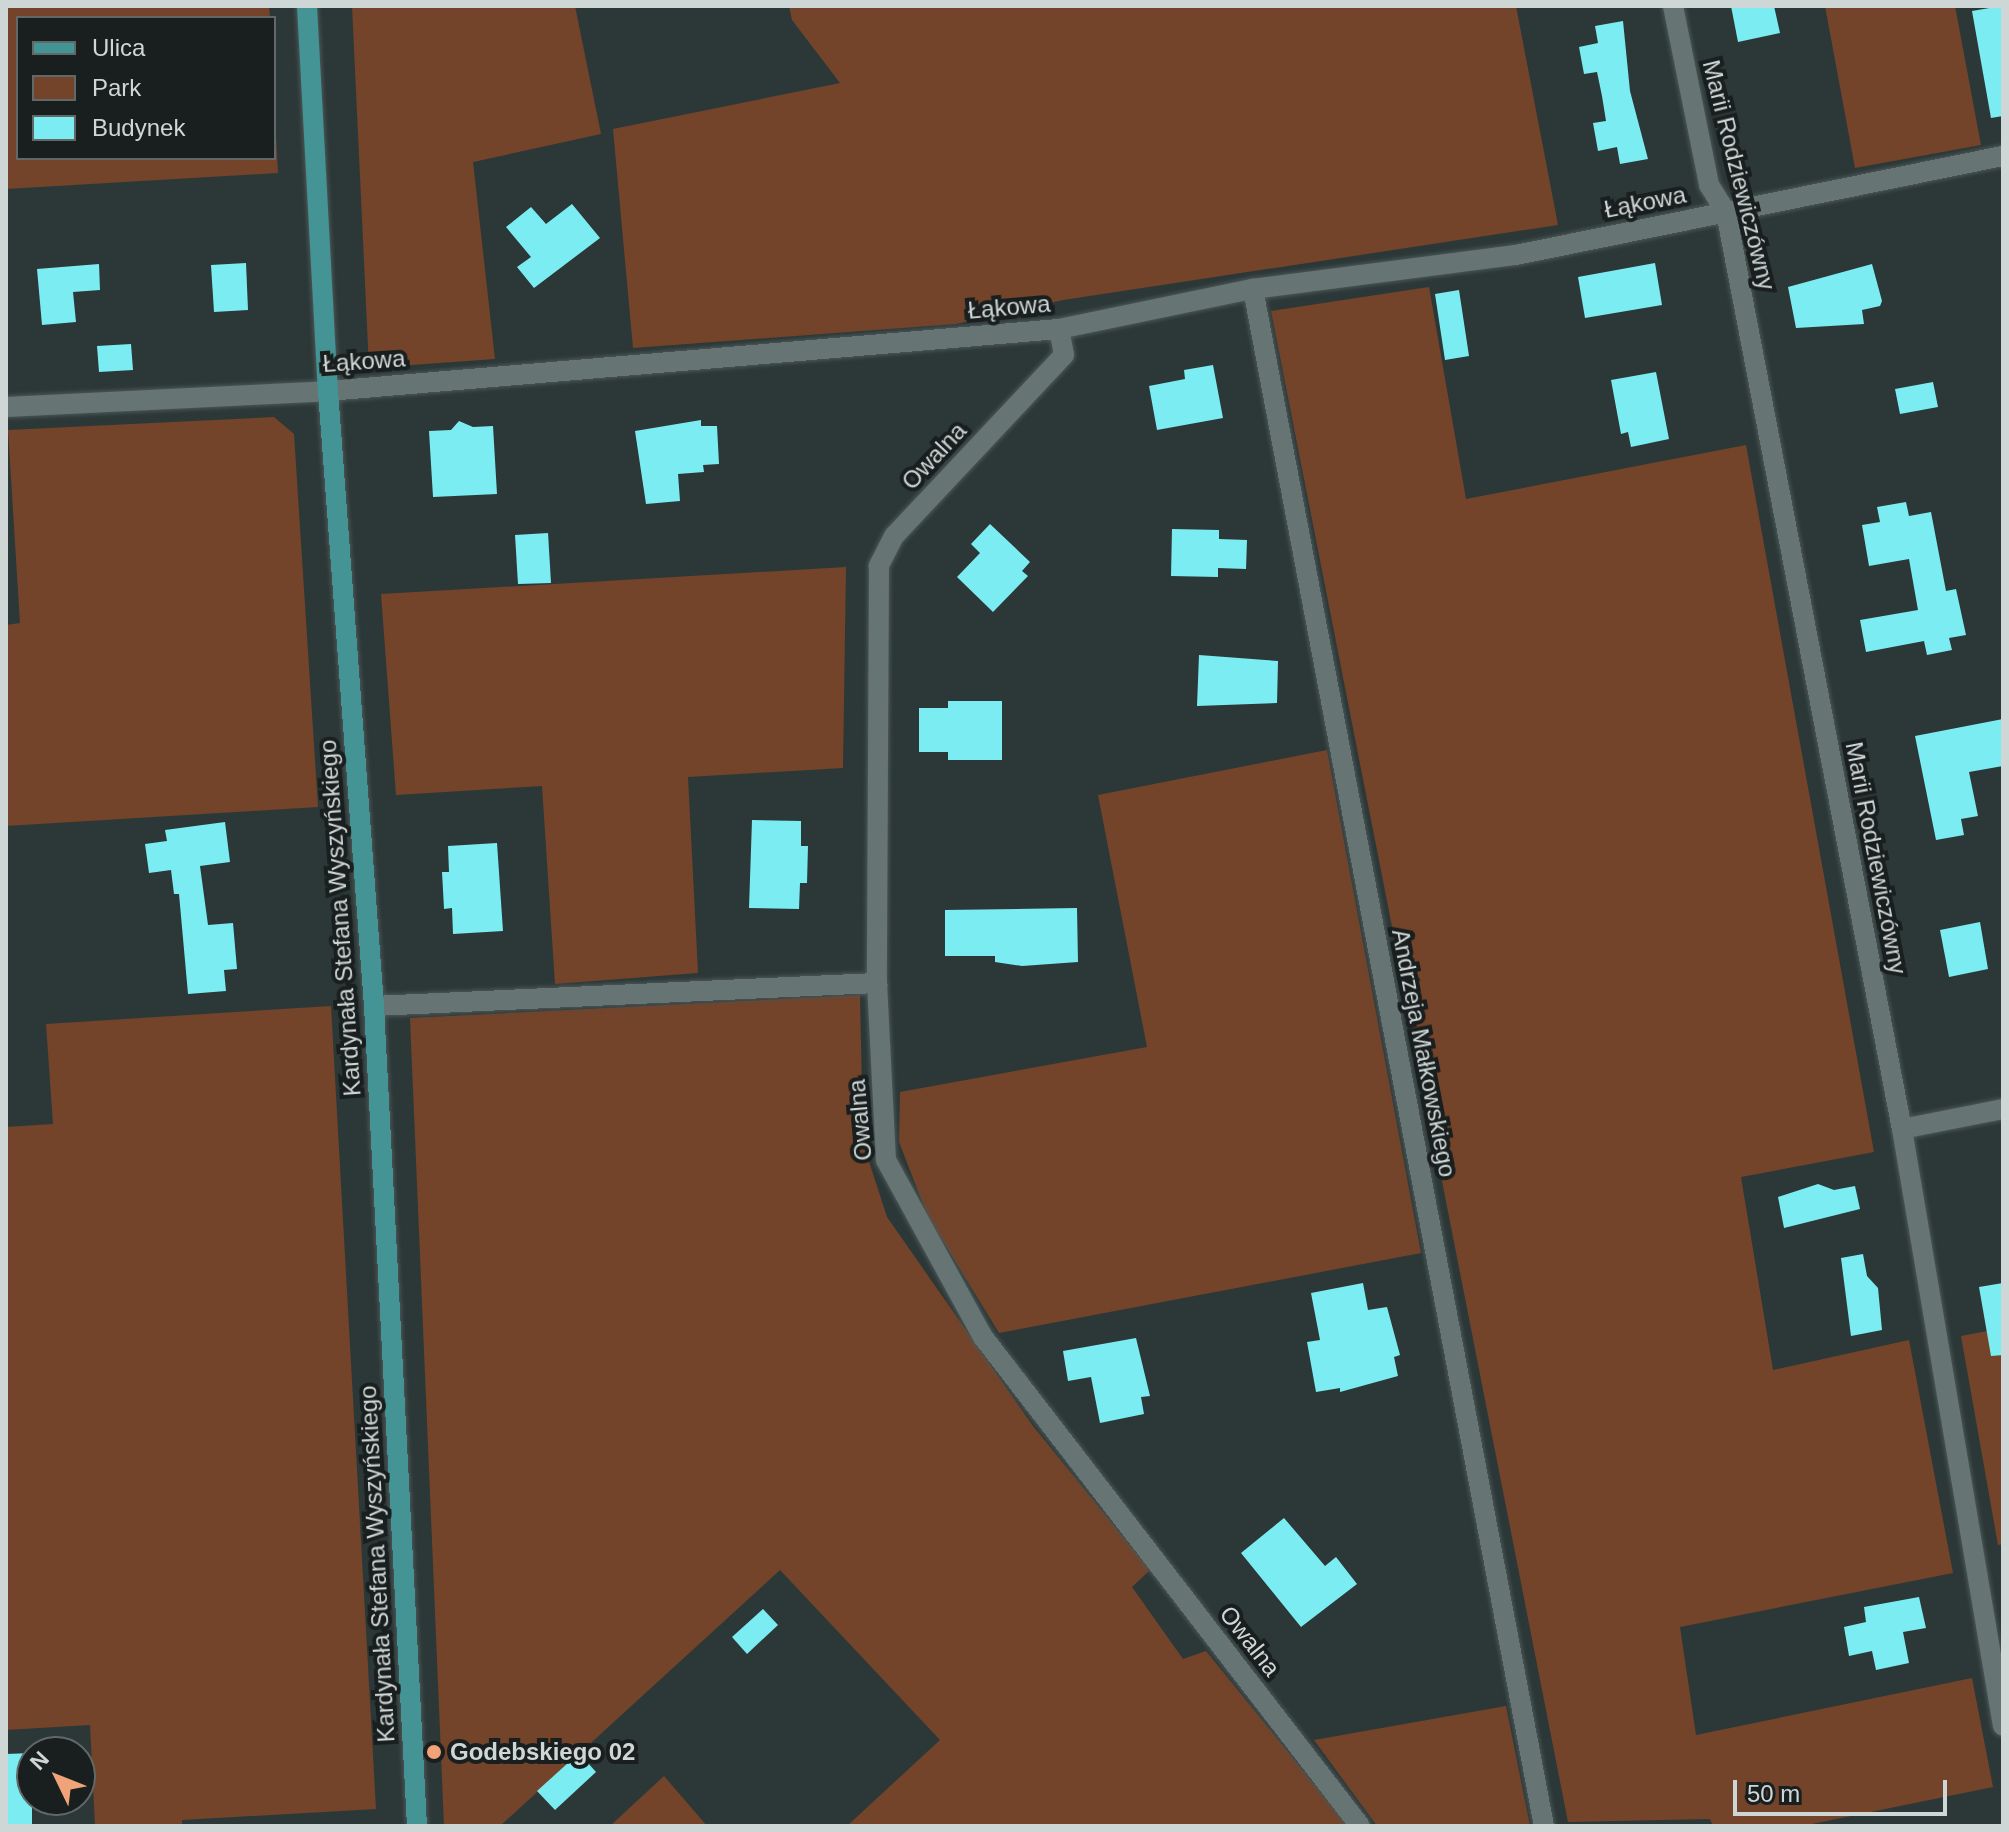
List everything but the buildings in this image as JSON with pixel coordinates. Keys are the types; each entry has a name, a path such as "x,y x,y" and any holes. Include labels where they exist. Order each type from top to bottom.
{"main road":[{"name":"Kardynała Stefana Wyszyńskiego","path":"307,6 328,391 374,1006 417,1826"}],"street":[{"name":"Marii Rodziewiczówny","path":"1673,6 1709,185 1726,212 1902,1129 2003,1726"},
{"name":"Łąkowa","path":"6,407 328,391 1059,329 1253,289 1516,255 2003,156"},
{"name":"Andrzeja Małkowskiego","path":"1253,289 1544,1826"},
{"name":"Owalna","path":"1059,329 1064,355 894,536 879,566 877,983 886,1160 942,1271 983,1337 1360,1826"},
{"path":"374,1006 877,983"},
{"path":"1902,1129 2003,1109"}],"green space":[{"path":"6,6 269,6 270,16 16,16 16,160 276,160 276,136 278,173 6,189"},
{"path":"352,6 575,6 601,134 473,162 495,359 369,368"},
{"path":"789,6 1516,6 1558,225 1063,300 956,324 633,348 613,129 840,83 792,20"},
{"path":"1825,6 1955,6 1981,145 1855,168"},
{"path":"1429,287 1466,499 1746,445 1874,1152 1741,1177 1773,1370 1909,1340 1953,1573 1680,1627 1696,1735 1972,1678 1993,1787 1802,1826 1713,1826 1710,1819 1568,1822 1271,311"},
{"path":"274,417 294,434 318,807 6,826 6,625 20,623 8,430"},
{"path":"846,567 843,768 688,777 698,973 555,984 542,786 396,795 381,594"},
{"path":"1327,750 1421,1253 999,1333 928,1217 899,1142 900,1092 1147,1047 1098,795"},
{"path":"860,995 863,1143 887,1217 1033,1426 1150,1570 1132,1587 1183,1659 1206,1651 1348,1826 847,1826 940,1740 780,1570 500,1826 444,1826 410,1018"},
{"path":"331,1006 376,1809 182,1820 182,1826 95,1826 96,1736 91,1736 90,1725 6,1730 6,1127 53,1124 46,1024"},
{"path":"2003,1328 2003,1544 1998,1545 1961,1336"},
{"path":"1506,1706 1530,1826 1377,1826 1314,1740"},
{"path":"664,1776 707,1826 610,1826"}],"place":[{"name":"Godebskiego 02","path":"434,1752"}]}
